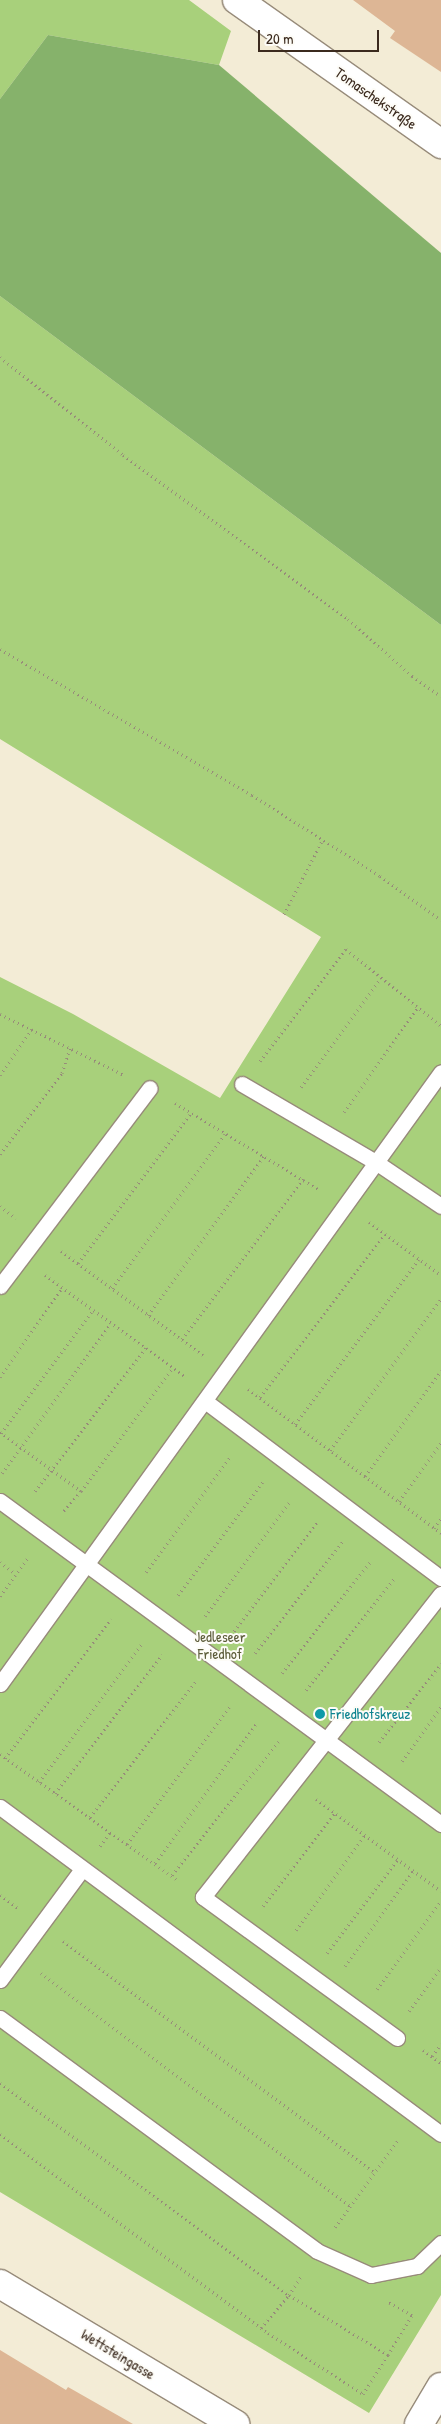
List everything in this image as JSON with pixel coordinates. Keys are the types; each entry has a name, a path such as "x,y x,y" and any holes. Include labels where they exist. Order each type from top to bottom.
{"street":[{"name":"Tomaschekstraße","path":"236,0 441,144"},
{"name":"Wettsteingasse","path":"0,2284 235,2424"},
{"path":"419,2424 441,2387"}],"lane":[{"path":"0,1684 441,1072"},
{"path":"242,1084 377,1163 441,1206"},
{"path":"0,1286 150,1088"},
{"path":"207,1398 307,1477 441,1578"},
{"path":"0,1500 441,1824"},
{"path":"394,2036 203,1897 441,1594"},
{"path":"0,1807 441,2134"},
{"path":"0,1980 82,1869"},
{"path":"0,2018 318,2251 371,2275 417,2266 441,2244"}],"path":[{"path":"0,356 123,455 348,619 412,676 441,696"},
{"path":"0,649 252,795 380,876 441,920"},
{"path":"284,914 322,841"},
{"path":"242,1084 346,948 441,1026"},
{"path":"285,1109 381,978"},
{"path":"328,1135 418,1007"},
{"path":"0,1014 150,1088 346,1206 441,1275"},
{"path":"0,1075 32,1029"},
{"path":"0,1154 62,1073 70,1048"},
{"path":"78,1264 191,1113"},
{"path":"112,1288 225,1134"},
{"path":"148,1315 264,1156"},
{"path":"182,1339 302,1179"},
{"path":"260,1397 385,1234"},
{"path":"21,1258 173,1367 207,1398"},
{"path":"295,1424 419,1259"},
{"path":"0,1376 62,1288"},
{"path":"330,1450 441,1299"},
{"path":"81,1491 0,1432 93,1310"},
{"path":"0,1476 111,1323"},
{"path":"18,1513 146,1348"},
{"path":"0,1596 173,1367"},
{"path":"365,1476 441,1371"},
{"path":"399,1501 441,1443"},
{"path":"55,1793 184,1636 307,1477"},
{"path":"127,1844 243,1679 361,1518"},
{"path":"434,1528 441,1518"},
{"path":"155,1863 269,1698 389,1539"},
{"path":"172,1875 412,1556"},
{"path":"0,1562 16,1574"},
{"path":"345,1717 380,1743 441,1664"},
{"path":"399,1794 409,1773 402,1760 441,1707"},
{"path":"0,1754 203,1897"},
{"path":"293,1782 441,1891"},
{"path":"247,1929 335,1813"},
{"path":"280,1953 365,1835"},
{"path":"309,1975 398,1859"},
{"path":"328,1989 414,1871"},
{"path":"0,1895 375,2173"},
{"path":"359,2011 441,1901"},
{"path":"18,1956 350,2206"},
{"path":"394,2036 441,1968"},
{"path":"432,2056 441,2044"},
{"path":"0,2134 261,2328 363,2394 412,2316 343,2276 350,2266"},
{"path":"261,2328 289,2295 388,2355"}],"green space":[{"path":"0,0 189,0 231,31 219,65 48,35 0,99"},
{"path":"48,35 219,65 441,253 441,625 0,296 0,99"},
{"name":"Jedleseer Friedhof","path":"0,296 441,625 441,2295 369,2413 0,2192 0,977 73,1014 220,1098 321,937 0,739"}],"building":[{"path":"353,0 441,0 441,72 390,38 395,31"},
{"path":"0,2350 66,2390 68,2387 133,2424 0,2424"}],"place":[{"name":"Friedhofskreuz","path":"320,1714"}]}
